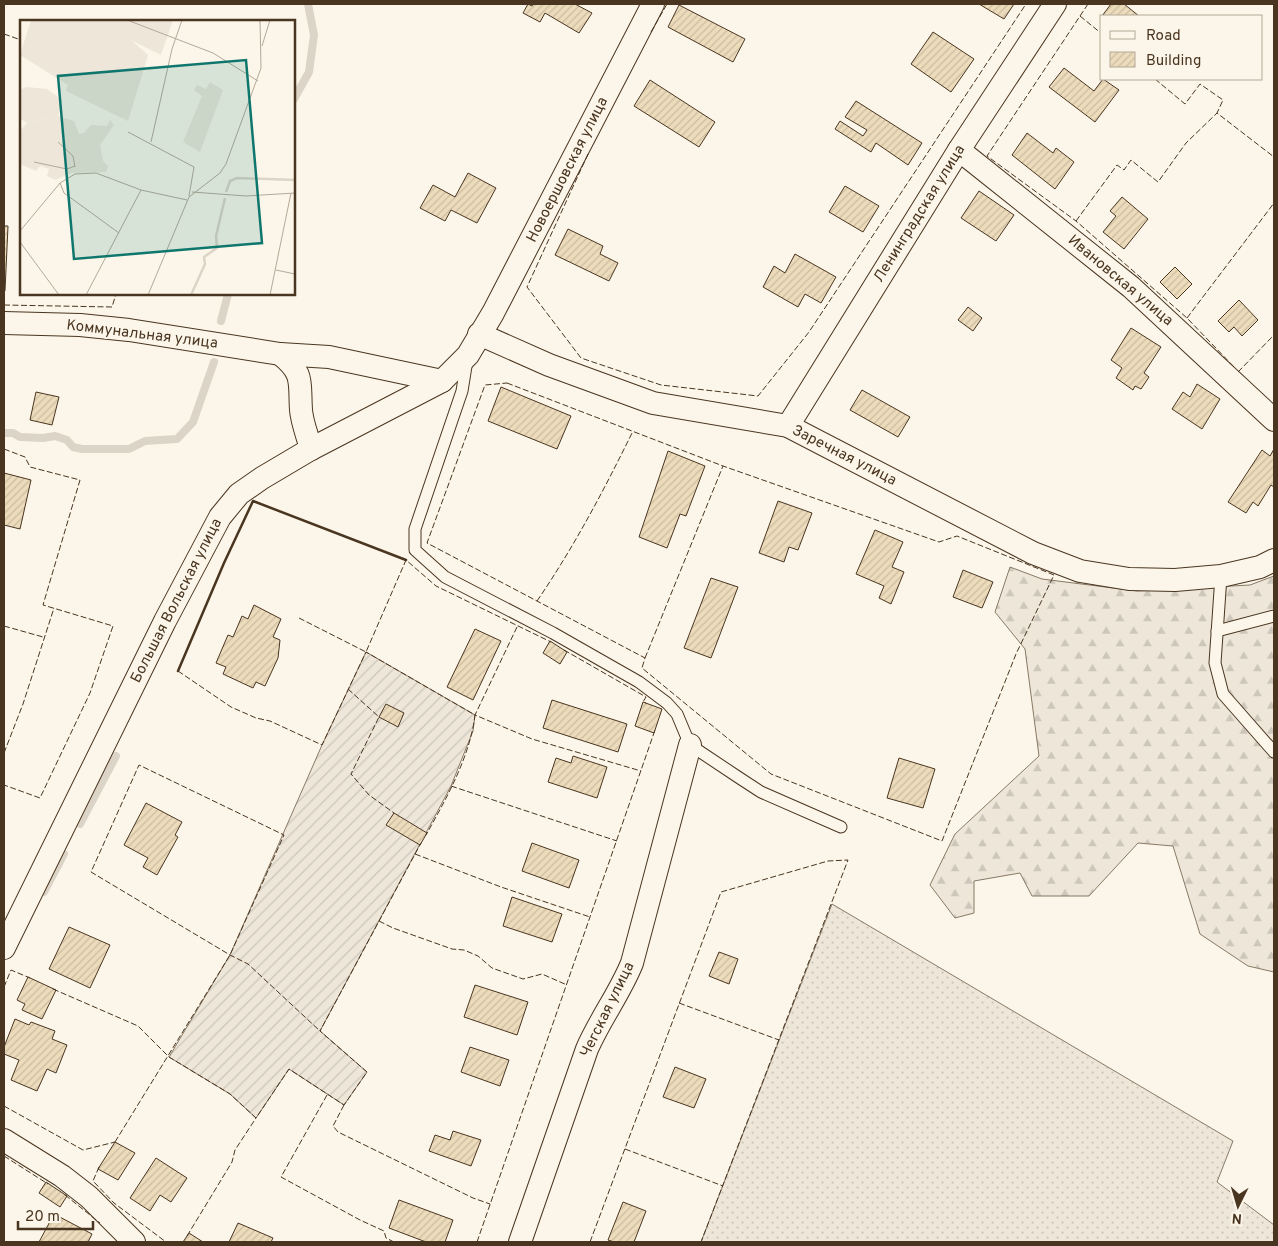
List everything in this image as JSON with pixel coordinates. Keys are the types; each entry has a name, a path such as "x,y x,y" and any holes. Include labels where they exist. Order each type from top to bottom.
{"street":[{"name":"Новоершовская улица","path":"479,334 493,314 653,4"},
{"name":"Ленинградская улица","path":"788,426 959,150 1055,4"},
{"name":"Ивановская улица","path":"959,150 1131,287 1274,420"},
{"name":"Коммунальная улица","path":"4,323 80,325 129,330 280,354 329,357 442,381"},
{"name":"Большая Вольская улица","path":"4,948 165,621 220,516 239,494 311,449 442,381 468,355 479,334"},
{"name":"Заречная улица","path":"479,334 549,365 653,402 788,426 1033,553 1080,570 1130,580 1175,580 1221,576 1260,567 1274,560"},
{"path":"280,354 292,364 299,376 302,394 301,411 311,449"},
{"name":"Чегская улица","path":"520,1242 587,1048 596,1028 625,980 632,963 690,745"},
{"path":"4,1140 62,1176 89,1197 134,1242"}],"lane":[{"path":"468,355 462,391 415,530 415,550 445,577 553,632 639,682 667,702 677,714 690,745 762,792 841,827"},
{"path":"1221,576 1216,663 1223,694 1274,752"},
{"path":"1217,631 1274,616"}],"green space":[{"path":"1010,567 1042,579 1137,591 1250,585 1274,576 1274,972 1248,966 1200,934 1173,846 1138,843 1089,896 1032,896 1020,873 974,881 974,913 955,918 930,885 955,834 1039,756 1025,649 995,612"},
{"path":"366,652 475,715 473,731 451,786 320,1031 367,1072 344,1105 289,1069 256,1118 230,1094 169,1057 230,955 322,745"},
{"path":"832,904 1233,1141 1217,1182 1274,1225 1274,1242 701,1242"}],"building":[{"path":"528,4 532,6 533,4 575,4 592,13 579,33 545,13 540,22 523,13"},
{"path":"979,4 1014,4 1004,19"},
{"path":"1111,4 1124,4 1138,15 1103,15"},
{"path":"679,5 745,39 733,62 668,27"},
{"path":"933,32 974,59 951,92 911,64"},
{"path":"1064,68 1094,91 1102,80 1119,90 1095,122 1049,87"},
{"path":"650,80 715,122 699,147 634,106"},
{"path":"856,101 922,143 908,165 876,143 871,152 835,129 840,121 863,136 867,130 845,117"},
{"path":"1027,133 1053,153 1056,148 1074,162 1055,189 1012,155"},
{"path":"468,173 496,188 477,223 451,210 445,221 420,208 433,185 455,197"},
{"path":"845,186 879,206 863,232 829,212"},
{"path":"979,191 1014,215 996,241 961,218"},
{"path":"1122,197 1148,219 1124,249 1103,232 1116,216 1110,211"},
{"path":"4,226 8,226 5,291 4,291"},
{"path":"568,229 603,246 600,254 618,263 609,281 555,255"},
{"path":"795,254 836,277 821,303 805,294 798,307 763,287 774,266 785,273"},
{"path":"1175,267 1192,284 1177,299 1160,282"},
{"path":"1239,300 1258,320 1242,336 1234,327 1229,332 1218,321"},
{"path":"968,307 982,318 973,331 958,320"},
{"path":"1131,328 1161,347 1144,373 1149,377 1141,389 1135,386 1133,390 1116,378 1122,368 1111,360"},
{"path":"1197,384 1220,399 1202,429 1172,409 1183,392 1190,397"},
{"path":"501,387 571,416 557,449 488,421"},
{"path":"862,390 910,417 898,437 850,410"},
{"path":"36,392 59,397 52,425 30,420"},
{"path":"1274,449 1274,487 1271,485 1258,506 1253,502 1246,513 1228,502 1262,450 1270,456"},
{"path":"668,451 705,466 686,516 680,514 667,548 639,537"},
{"path":"4,473 31,480 20,529 4,525"},
{"path":"778,501 812,513 798,550 789,547 784,562 759,553"},
{"path":"875,530 903,542 892,567 904,572 891,604 879,598 884,586 856,574"},
{"path":"963,570 993,582 982,608 953,597"},
{"path":"711,578 738,587 711,658 684,648"},
{"path":"254,605 281,619 273,637 280,640 278,658 265,686 256,682 253,688 223,674 226,667 216,663 228,635 233,637 242,616 248,619"},
{"path":"475,629 501,641 473,700 447,687"},
{"path":"550,641 567,652 560,664 543,653"},
{"path":"552,700 627,724 618,752 543,728"},
{"path":"643,702 662,709 654,733 635,726"},
{"path":"386,704 404,713 398,727 379,717"},
{"path":"573,756 607,767 597,798 548,782 556,758 571,763"},
{"path":"899,758 935,769 923,808 887,798"},
{"path":"146,803 182,822 175,835 178,837 157,875 143,867 148,858 124,845"},
{"path":"394,813 427,833 420,845 386,825"},
{"path":"532,843 579,860 569,888 522,871"},
{"path":"512,897 562,914 552,942 503,926"},
{"path":"69,927 110,945 90,988 49,969"},
{"path":"719,952 738,959 729,984 709,976"},
{"path":"28,977 56,990 42,1019 22,1010 25,1004 17,1000"},
{"path":"475,985 528,1002 517,1035 464,1017"},
{"path":"15,1019 29,1025 31,1022 55,1031 52,1039 67,1045 56,1073 47,1069 37,1091 11,1080 19,1060 4,1054 4,1047"},
{"path":"470,1047 509,1060 500,1086 461,1072"},
{"path":"675,1067 706,1079 694,1108 663,1097"},
{"path":"453,1131 481,1140 471,1166 429,1151 435,1135 450,1140"},
{"path":"115,1142 135,1153 118,1180 98,1169"},
{"path":"156,1158 187,1178 171,1202 160,1195 150,1211 130,1198"},
{"path":"46,1182 67,1196 60,1207 39,1193"},
{"path":"399,1200 453,1220 445,1242 426,1242 389,1228"},
{"path":"623,1202 646,1211 634,1242 614,1242 608,1240"},
{"path":"54,1214 92,1234 88,1242 39,1242"},
{"path":"238,1223 273,1238 271,1242 229,1242"},
{"path":"189,1233 203,1242 183,1242"}],"waterway":[{"path":"295,97 309,72 314,35 308,4"},
{"path":"221,321 228,295"},
{"path":"4,433 13,433 20,437 43,438 55,436 67,440 73,447 82,449 129,449 145,441 177,439 193,422 214,362"},
{"path":"80,824 116,756"},
{"path":"44,892 64,854"}],"fence":[{"path":"651,32 667,4"},
{"path":"588,154 527,287 581,358 661,385 758,396 809,332 1026,4"},
{"path":"1088,4 987,156 1076,221 1187,318 1235,368"},
{"path":"1080,16 1100,32"},
{"path":"4,34 20,40"},
{"path":"1156,80 1185,104 1200,84 1223,100 1217,113 1274,157"},
{"path":"1076,221 1117,165 1124,170 1131,160 1158,182 1186,143 1217,113"},
{"path":"1187,318 1274,203"},
{"path":"4,305 112,307 116,295"},
{"path":"1238,372 1274,335"},
{"path":"507,383 723,466 939,542 957,536 1054,575 1016,654 942,841 771,774 642,668 645,658 427,543 485,385 507,383"},
{"path":"537,601 564,560 588,518 633,431"},
{"path":"4,449 25,457 30,467 80,480 43,605 113,626 90,693 40,798 4,785"},
{"path":"645,658 723,466"},
{"path":"299,618 366,652 406,560 436,586 551,642"},
{"path":"4,753 23,704 54,608"},
{"path":"4,626 43,637"},
{"path":"517,627 475,715 532,739 641,771"},
{"path":"564,650 646,697 643,702 646,703"},
{"path":"178,671 231,707 256,718 270,721 322,745 366,652 475,715 463,762 426,835"},
{"path":"348,689 379,717 351,774 369,795 394,813"},
{"path":"477,1242 655,730"},
{"path":"115,1142 230,955 284,835 139,765 91,872 230,955 248,964 320,1031"},
{"path":"451,786 617,841"},
{"path":"53,989 138,1026 169,1057 230,1094 256,1118 289,1069 344,1105 367,1072 320,1031 421,843"},
{"path":"415,854 501,887 590,917"},
{"path":"590,1242 721,892 828,861 848,860 701,1242"},
{"path":"379,921 393,928 452,949 464,950 478,956 492,968 523,979 542,974 567,985"},
{"path":"4,987 11,970 30,978"},
{"path":"679,1003 779,1040"},
{"path":"327,1095 281,1177 384,1231 386,1238 394,1242"},
{"path":"344,1105 333,1126 338,1132 473,1198 490,1204"},
{"path":"4,1106 83,1150 115,1142"},
{"path":"187,1236 232,1162 235,1150 256,1118"},
{"path":"625,1149 723,1186"},
{"path":"4,1156 48,1184"},
{"path":"99,1167 93,1181 114,1203 166,1242"},
{"path":"65,1195 100,1223"}],"wall":[{"path":"178,671 224,563 253,501 406,560"}]}
